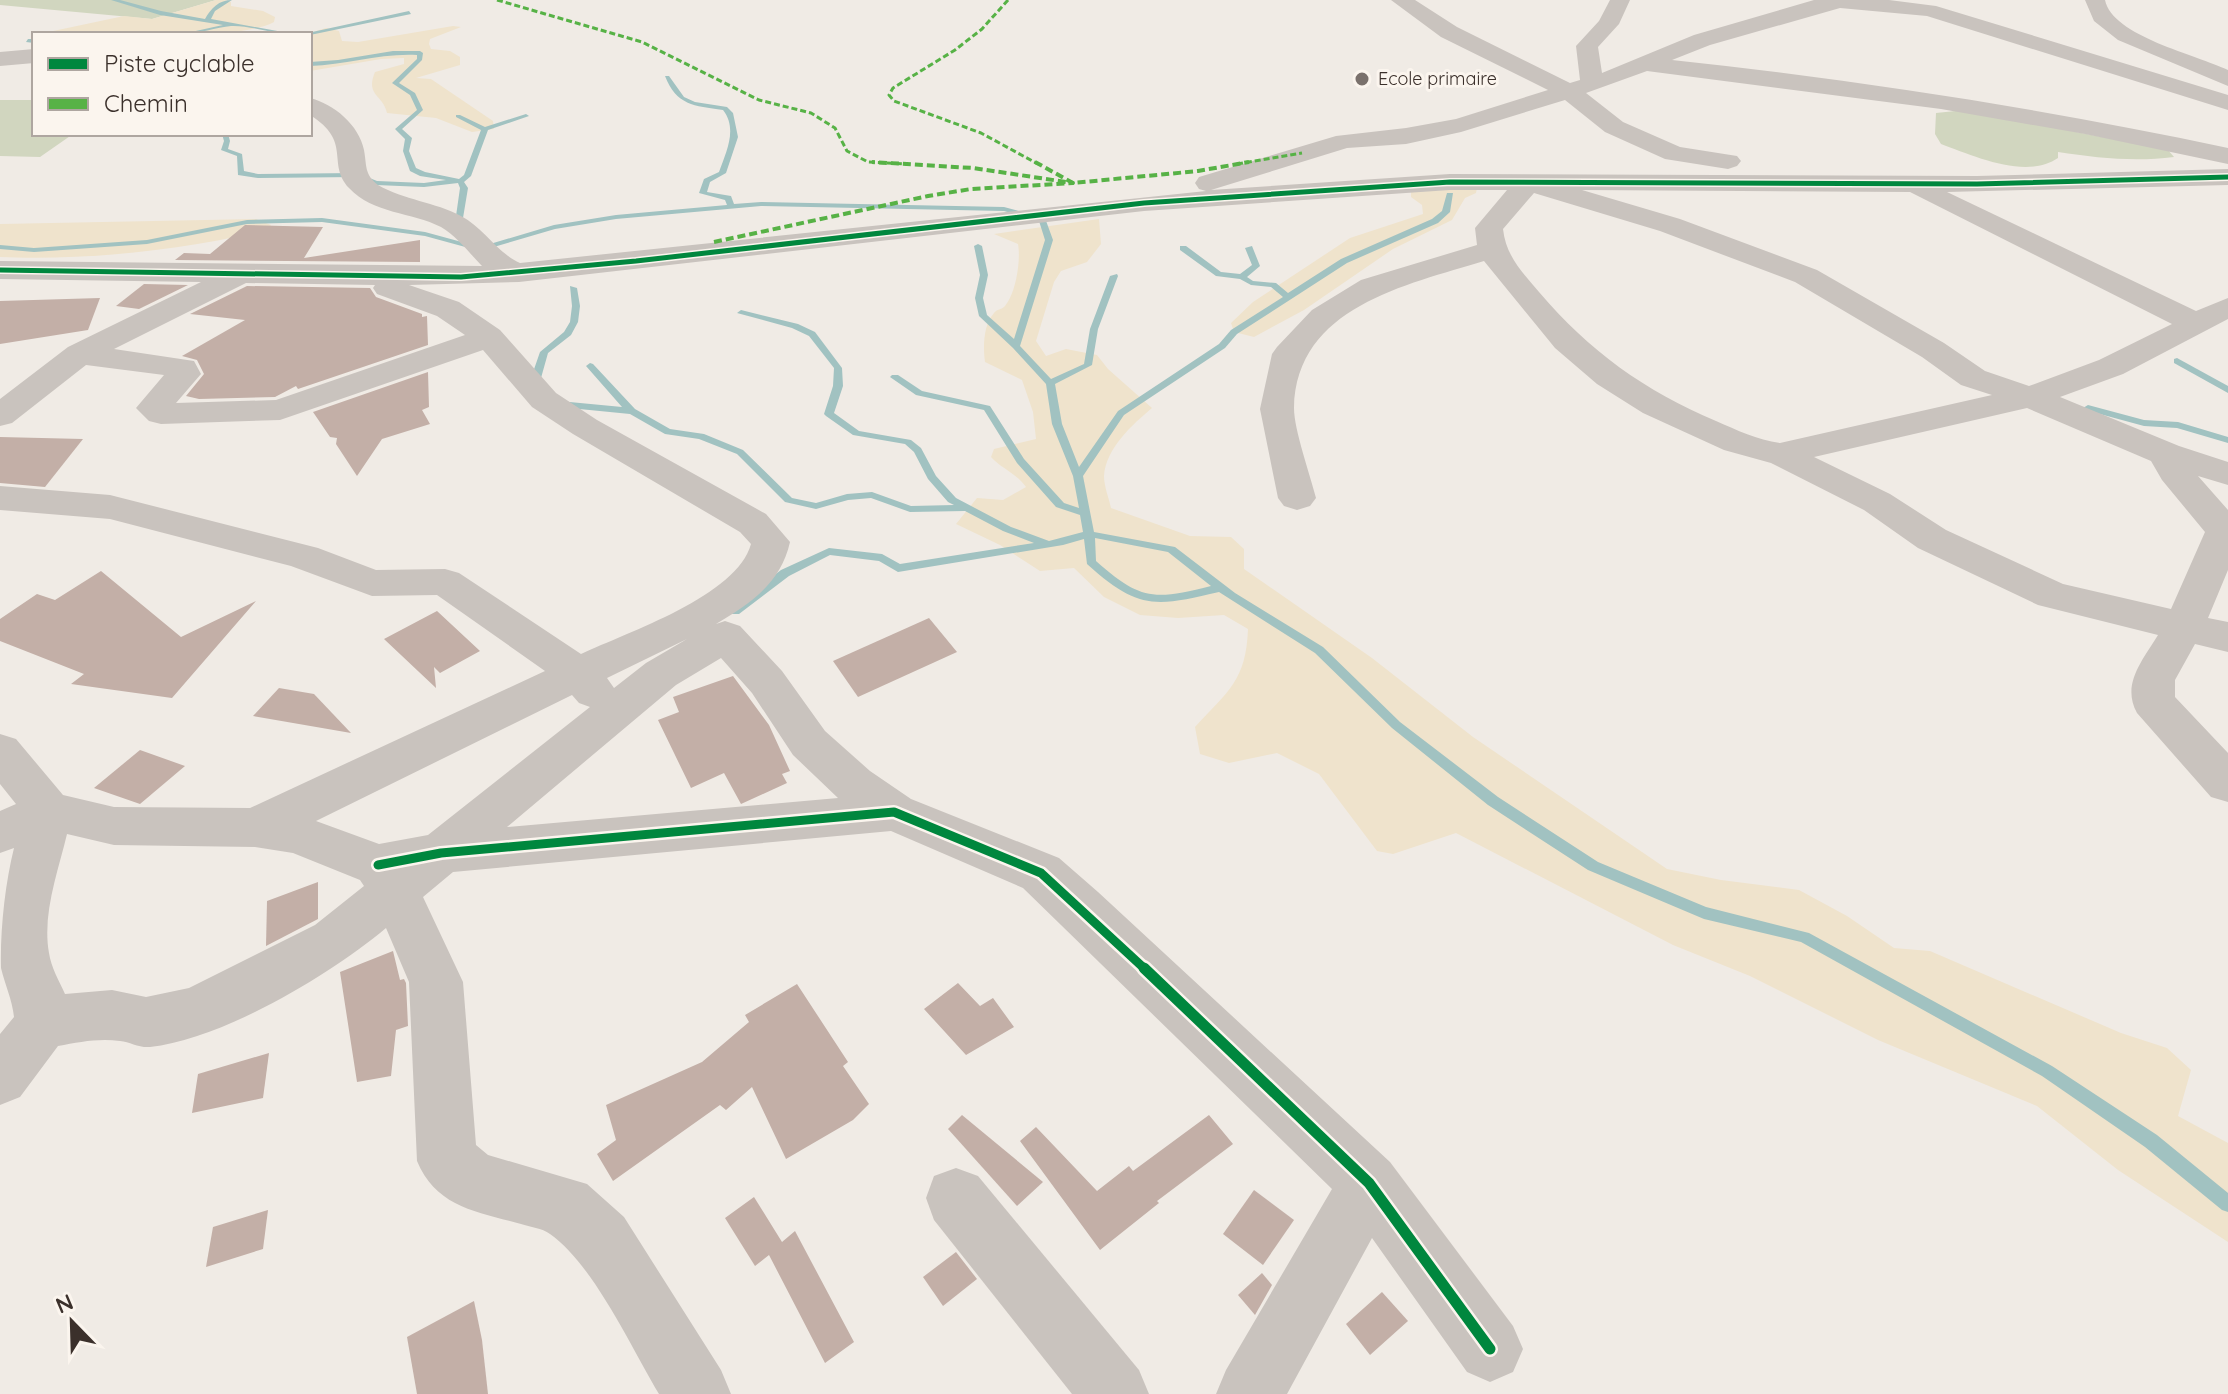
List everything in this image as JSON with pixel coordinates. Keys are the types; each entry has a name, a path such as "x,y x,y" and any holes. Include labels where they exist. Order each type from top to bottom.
{"street":[{"path":"1379,0 1425,7"},
{"path":"1401,0 1425,7 1460,38 1581,88 1614,127 1674,154 1904,181 2195,323"},
{"path":"1824,0 1929,10 2040,42 2228,103"},
{"path":"1144,203 1336,143 1416,134 1461,125 1581,88 1702,40 1844,0"},
{"path":"2095,0 2098,14 2121,32 2205,65 2228,79"},
{"path":"1581,88 1587,46 1608,24 1610,3"},
{"path":"0,59 32,56"},
{"path":"1648,64 1816,84 2050,118 2225,172"},
{"path":"312,106 335,120 345,134 351,150 351,168 359,183 383,197 454,223 476,240 493,261 519,273"},
{"path":"0,270 446,277 519,273 1144,203 1450,182 1904,181 1977,184 2225,172"},
{"path":"1528,183 1489,228 1490,250 1565,343 1598,373 1664,413 1755,451 1780,454 1877,502 1932,539 2052,595 2228,637"},
{"path":"1528,183 1670,225 1806,276 1933,350 1973,378 2030,397 2166,454 2228,474"},
{"path":"1297,498 1277,409 1288,354 1323,317 1372,286 1490,250"},
{"path":"0,416 79,354 240,275"},
{"path":"255,828 693,619 730,597 769,559 771,542 753,523 585,427 544,400 489,337 448,309 351,276"},
{"path":"1780,454 2030,397 2111,367 2228,307"},
{"path":"79,354 182,368 184,374 153,408 161,414 280,410 489,337"},
{"path":"2166,454 2175,472 2225,531 2183,628 2153,680 2153,702 2228,784"},
{"path":"0,498 110,507 304,557 372,583 445,582 578,673 614,714"},
{"path":"0,1078 42,1024 88,1015 122,1016 145,1022 191,1011 280,971 333,941 386,878 441,853 661,674 725,636 767,682 809,743 853,784 894,812 1041,873 1080,907 1369,1183 1490,1349"},
{"path":"0,751 48,810 114,826 255,828 297,834 386,878 436,982 447,1161 474,1181 565,1206 602,1239 697,1394"},
{"path":"0,833 48,810"},
{"path":"42,1024 39,998 23,956 21,934 24,908 48,810"},
{"path":"441,853 894,812"},
{"path":"1250,1394 1369,1183"},
{"path":"956,1198 1115,1394"}],"green space":[{"path":"0,0 216,0 152,19 0,5"},
{"path":"0,100 32,100 32,136 70,136 40,157 0,156"},
{"path":"1965,110 2168,150 2174,157 2116,159 2058,152 2058,158 2031,167 2000,164 1941,144 1935,134 1936,113"}],"sand":[{"path":"216,0 225,0 231,2 231,6 263,11 275,17 274,22 256,28 229,32 48,32 124,16 152,19"},
{"path":"461,27 430,39 429,44 431,49 450,51 460,57 460,65 416,78 431,79 493,121 494,129 472,132 436,118 387,113 373,91 372,80 375,72 404,64 404,58 312,71 312,32 326,28 339,31 342,41 358,42"},
{"path":"1477,188 1476,193 1465,198 1452,220 1393,249 1304,310 1254,337 1234,332 1231,323 1253,302 1350,238 1423,214 1422,205 1411,197 1411,192"},
{"path":"256,219 271,225 269,229 205,243 136,252 0,257 0,224"},
{"path":"1099,219 1101,244 1087,262 1061,271 1054,282 1036,341 1046,356 1066,349 1097,355 1108,369 1152,408 1129,430 1110,456 1104,476 1111,508 1190,536 1231,537 1244,549 1244,569 1372,658 1473,737 1667,869 1799,890 1847,916 1894,948 1930,951 2121,1033 2167,1048 2191,1070 2178,1116 2228,1143 2228,1242 2118,1170 2037,1106 1878,1040 1750,976 1673,945 1456,833 1393,854 1377,851 1319,774 1277,753 1229,763 1200,754 1195,727 1226,694 1239,673 1247,647 1248,629 1224,615 1178,618 1140,615 1104,597 1074,568 1040,571 1000,545 956,524 977,498 1003,500 1026,487 991,457 994,449 1036,439 1033,412 1022,380 985,362 986,330 990,318 1009,300 1019,259 1018,244 994,234"}],"building":[{"path":"245,225 323,227 304,258 420,240 420,262 175,260 184,253 210,254"},
{"path":"144,284 188,285 139,309 116,306"},
{"path":"247,286 370,288 376,297 422,314 422,317 427,316 428,345 298,389 296,386 275,397 199,399 186,396 204,374 197,360 182,356 245,320 190,314"},
{"path":"100,298 88,330 0,344 0,301"},
{"path":"428,372 429,407 422,410 430,424 382,439 357,476 336,444 337,438 330,437 313,412"},
{"path":"0,437 83,439 45,487 0,483"},
{"path":"101,571 181,637 256,601 172,698 71,684 84,674 0,641 0,619 37,594 55,600"},
{"path":"437,611 480,651 440,673 434,667 436,688 384,639"},
{"path":"929,618 957,652 858,697 833,661"},
{"path":"733,676 769,725 790,771 782,774 787,783 741,804 724,773 691,788 658,720 679,712 673,697"},
{"path":"279,688 314,694 351,733 253,716"},
{"path":"140,750 185,766 140,804 94,788"},
{"path":"318,882 318,919 266,946 267,901"},
{"path":"393,951 400,980 404,979 406,983 408,1026 396,1030 391,1076 357,1082 340,972"},
{"path":"958,983 980,1006 993,998 1014,1027 966,1055 924,1009"},
{"path":"797,984 848,1062 843,1066 869,1104 853,1120 786,1159 752,1087 726,1110 720,1105 613,1181 597,1154 616,1140 606,1105 702,1062 749,1022 745,1015"},
{"path":"269,1053 263,1098 192,1113 198,1074"},
{"path":"962,1115 1043,1182 1017,1206 948,1129"},
{"path":"1209,1115 1233,1144 1157,1201 1159,1203 1100,1250 1020,1141 1036,1127 1097,1191 1129,1166 1133,1171"},
{"path":"1254,1190 1294,1220 1263,1265 1223,1234"},
{"path":"754,1197 782,1242 795,1231 854,1342 825,1363 769,1255 755,1266 725,1218"},
{"path":"268,1210 263,1249 206,1267 213,1227"},
{"path":"956,1252 977,1279 943,1306 923,1277"},
{"path":"1262,1273 1272,1285 1255,1315 1238,1295"},
{"path":"1382,1292 1408,1321 1370,1355 1346,1324"},
{"path":"474,1301 488,1394 417,1394 407,1337"}],"waterway":[{"path":"114,0 160,13 279,32"},
{"path":"208,19 213,10 229,0"},
{"path":"312,33 409,13"},
{"path":"195,32 225,26"},
{"path":"312,64 393,53 420,53 420,59 395,83 413,94 420,110 398,129 409,138 406,151 413,169 460,181"},
{"path":"667,77 682,98 693,104 725,108 730,113 735,137 722,173 707,181 703,193 728,198 732,207"},
{"path":"458,116 485,129"},
{"path":"485,129 526,116"},
{"path":"460,181 467,176 485,129"},
{"path":"226,136 224,150 240,155 241,173 258,176 357,175 376,183 424,185 460,181"},
{"path":"460,181 464,188 460,216"},
{"path":"1078,476 1121,413 1222,346 1234,332 1344,261 1435,221 1446,212 1450,195"},
{"path":"732,207 761,204 1004,209 1042,220 1049,240 1016,346"},
{"path":"0,247 34,250 147,242 247,222 322,220 425,234 480,249 554,227 616,217 732,207"},
{"path":"978,246 984,275 979,298 983,316 1016,346"},
{"path":"1183,248 1219,274 1242,277"},
{"path":"1242,277 1256,266 1249,248"},
{"path":"1050,383 1088,365 1094,329 1114,276"},
{"path":"1242,277 1251,283 1273,285 1288,297"},
{"path":"542,384 536,378 544,352 568,333 574,322 576,306 573,288"},
{"path":"741,313 795,326 812,334 838,368 838,386 829,414 856,433 908,442 918,450 932,477 952,500 1007,529 1047,544"},
{"path":"1016,346 1050,383"},
{"path":"2177,361 2228,390"},
{"path":"590,366 632,411"},
{"path":"895,377 919,393 987,408 1020,461 1060,505 1085,513"},
{"path":"1050,383 1057,424 1078,476"},
{"path":"559,404 632,411"},
{"path":"2088,408 2144,423 2178,425 2228,440"},
{"path":"632,411 668,432 701,436 740,452 789,500 816,506 847,497 872,495 910,509 966,508"},
{"path":"1078,476 1089,534"},
{"path":"735,611 785,573 829,551 882,558 898,568 1063,542 1089,534"},
{"path":"1089,534 1171,549 1231,596 1319,650 1396,725 1493,801 1593,866 1704,913 1804,937 2047,1071 2151,1141 2228,1204"},
{"path":"1089,534 1091,562 1137,596 1164,599 1220,588"}],"marked path":[{"path":"497,0 642,42 759,100 811,113 835,128 847,151 868,162 973,168 1073,183 971,189 928,196 714,242"},
{"path":"1008,0 982,29 955,50 893,88 889,95 894,101 981,133 1073,183 1198,171 1302,153"}],"cycle path":[{"path":"0,270 461,277 636,261 1144,203 1450,182 1977,184 2228,177"},
{"path":"378,865 441,853 894,812 1041,873 1369,1183 1490,1349"}],"place":[{"name":"Ecole primaire","path":"1362,79"}]}
